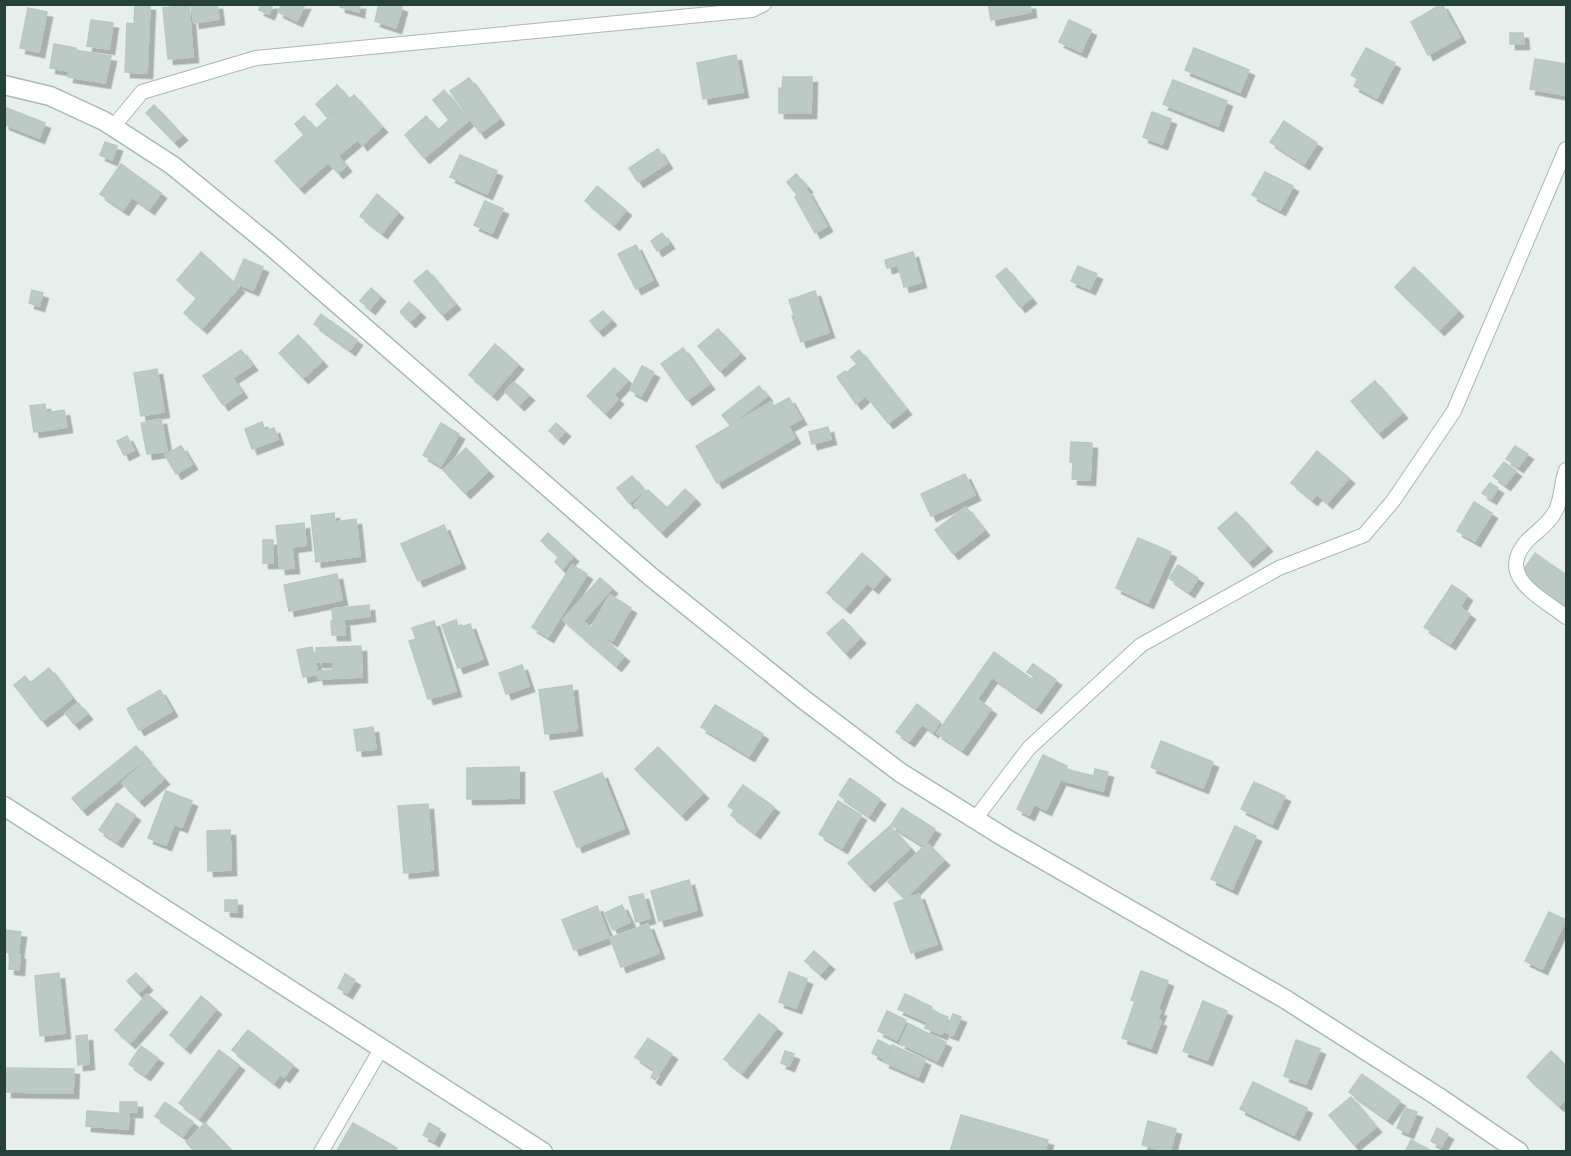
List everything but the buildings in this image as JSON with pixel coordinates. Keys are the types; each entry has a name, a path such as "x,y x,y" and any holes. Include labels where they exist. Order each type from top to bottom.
{"street":[{"path":"113,127 142,92 256,58 752,10 764,4"},
{"path":"4,85 50,96 113,127 172,165 271,246 650,576 803,699 901,772 975,819 1284,999 1437,1096 1519,1152"},
{"path":"975,819 1029,748 1141,645 1279,568 1364,535 1393,501 1454,411 1566,149"},
{"path":"1566,470 1557,509 1546,525 1526,542 1516,559 1516,573 1521,582 1566,617"},
{"path":"4,806 543,1152"},
{"path":"321,1152 381,1049"}]}
